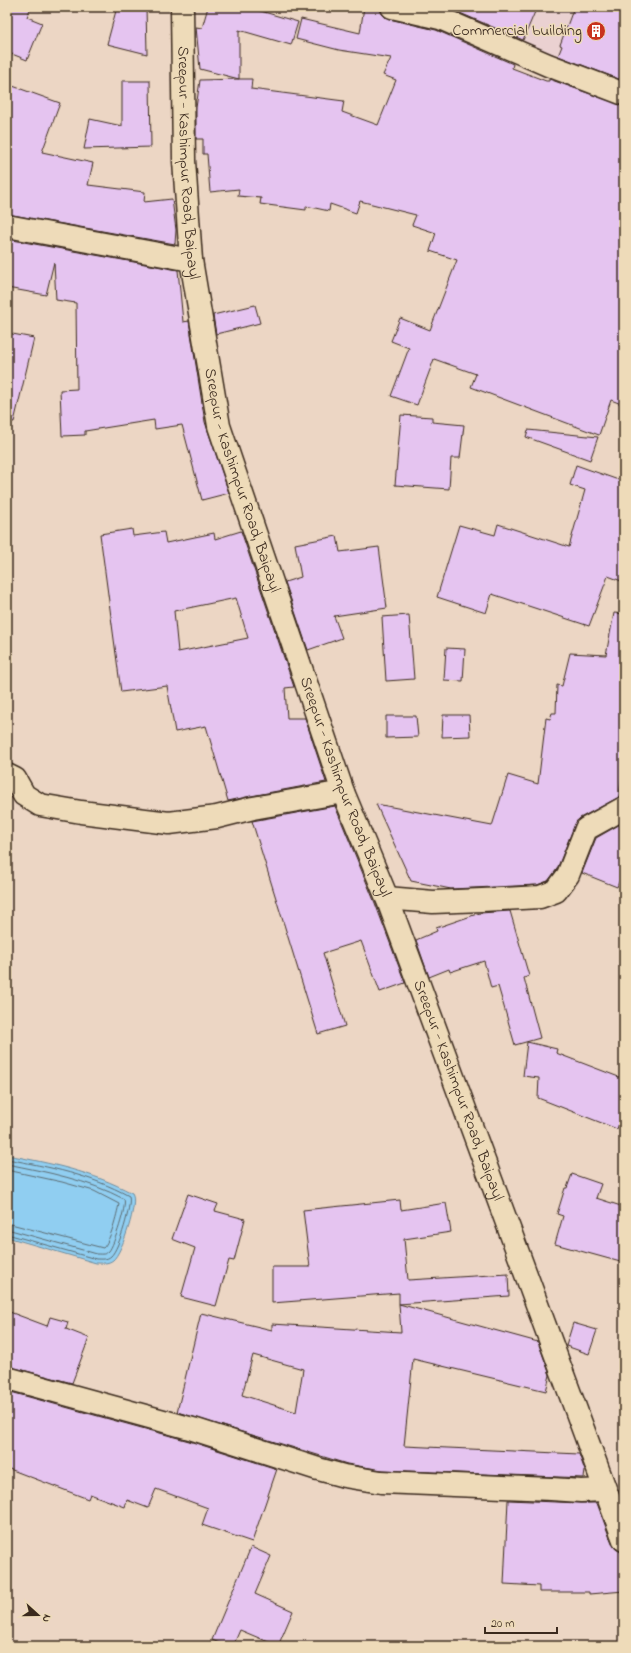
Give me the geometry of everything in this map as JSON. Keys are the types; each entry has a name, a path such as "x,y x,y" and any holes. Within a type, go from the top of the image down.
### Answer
{"street":[{"name":"Sreepur - Kashimpur Road, Baipayl","path":"182,7 184,161 191,260 219,426 343,792 387,898 604,1490 624,1540"},
{"path":"392,7 440,18 548,65 624,94"},
{"path":"7,226 191,260"},
{"path":"7,775 15,779 24,794 40,805 81,812 169,823 217,817 253,808 343,792"},
{"path":"387,898 434,902 540,897 556,891 568,875 586,829 624,808"},
{"path":"7,1378 193,1429 318,1469 358,1479 381,1482 551,1488 581,1491 604,1490"}],"shaded area":[{"path":"410,7 624,7 624,92"}],"water":[{"path":"7,1155 71,1169 102,1179 132,1193 134,1198 133,1206 125,1238 121,1248 113,1260 107,1263 96,1263 7,1237"}],"building":[{"path":"7,7 31,7 27,17 42,23 27,60 12,54 8,64 7,64"},
{"path":"117,7 146,7 147,54 107,44"},
{"path":"208,7 247,7 298,22 291,45 239,30 239,79 200,69 196,27 202,28"},
{"path":"364,7 380,7 383,16 389,19 436,30 513,64 512,68 546,81 549,81 549,79 624,106 624,405 611,400 599,435 471,387 476,374 434,359 417,405 391,396 409,348 391,341 400,318 430,330 457,260 430,251 436,233 412,225 416,215 360,201 356,213 330,204 329,211 306,206 306,210 260,204 261,198 238,196 239,189 210,192 207,154 203,154 203,139 196,139 196,108 200,80 252,79 251,89 344,101 342,112 378,125 396,80 383,75 391,58 339,50 296,39 301,19 360,33"},
{"name":"Commercial building","path":"446,7 537,7 523,40"},
{"name":"Commercial building","path":"574,7 624,7 624,81 558,56 562,46 560,45"},
{"path":"122,81 150,81 151,147 84,149 90,119 122,126"},
{"path":"7,84 60,103 42,152 93,163 88,185 145,192 144,202 172,199 176,230 175,244 7,214"},
{"path":"7,239 178,270 183,322 189,321 205,422 229,493 202,500 182,425 155,429 154,420 85,431 85,435 62,436 60,390 77,389 76,303 56,300 54,262 46,295 7,288"},
{"path":"255,305 260,323 216,334 213,315"},
{"path":"7,333 34,338 14,422 7,421"},
{"path":"401,415 432,417 432,422 464,425 460,458 451,458 449,489 395,485"},
{"path":"528,430 598,437 590,460 526,437"},
{"path":"576,465 624,482 624,582 608,576 589,626 492,594 486,613 437,597 459,525 495,535 498,524 569,547 585,490 570,485"},
{"path":"132,529 133,536 164,532 166,543 214,533 215,539 241,531 294,687 285,688 287,718 305,718 326,782 228,801 206,726 175,732 167,686 121,692 100,534","holes":["236,598 248,638 178,652 174,611"]},
{"path":"337,536 340,552 379,547 387,608 334,616 342,638 308,650 285,582 301,577 295,544"},
{"path":"614,613 624,614 624,760 619,797 580,818 575,824 557,869 548,881 537,885 451,889 411,881 376,804 492,826 508,775 538,784 546,718 550,719 552,713 556,713 557,685 562,686 570,653 606,655"},
{"path":"409,615 414,679 386,681 382,617"},
{"path":"446,648 465,649 463,681 444,680"},
{"path":"443,715 469,715 470,736 442,737"},
{"path":"386,716 416,716 418,737 386,738"},
{"path":"335,806 375,903 405,983 380,992 361,941 323,953 345,1026 318,1034 252,821"},
{"path":"624,822 624,869 617,887 582,873 596,838"},
{"path":"510,911 529,976 524,978 540,1038 515,1045 498,986 491,988 484,961 450,972 449,969 429,977 416,940 437,931 436,928 480,913"},
{"path":"527,1042 557,1049 556,1053 624,1079 624,1109 617,1129 538,1098 539,1078 523,1076"},
{"path":"572,1174 601,1184 596,1198 624,1207 624,1263 555,1244 563,1216 557,1214 565,1188 567,1188"},
{"path":"188,1194 218,1204 215,1211 245,1219 234,1261 229,1260 216,1306 181,1297 195,1248 172,1239"},
{"path":"400,1200 401,1210 446,1203 451,1232 404,1239 408,1280 508,1274 509,1296 399,1304 399,1293 272,1303 272,1267 310,1267 303,1210"},
{"path":"399,1304 538,1342 550,1375 546,1391 413,1359 404,1446 579,1454 585,1471 584,1478 382,1470 347,1464 177,1412 201,1313 272,1330 272,1324 401,1332","holes":["253,1355 303,1369 296,1412 242,1395"]},
{"path":"7,1311 47,1326 50,1317 68,1322 66,1329 89,1338 72,1383 7,1366"},
{"path":"573,1323 597,1330 589,1354 566,1346"},
{"path":"7,1391 189,1441 277,1469 252,1542 202,1525 208,1508 156,1489 148,1508 127,1500 125,1507 90,1494 88,1499 7,1468"},
{"path":"508,1500 597,1503 612,1544 621,1552 624,1559 624,1591 589,1594 589,1592 539,1592 539,1586 504,1584"},
{"path":"251,1547 271,1556 255,1594 293,1611 278,1646 240,1630 233,1646 227,1646 212,1640"}],"place":[{"name":"Commercial building","path":"596,31"}]}
